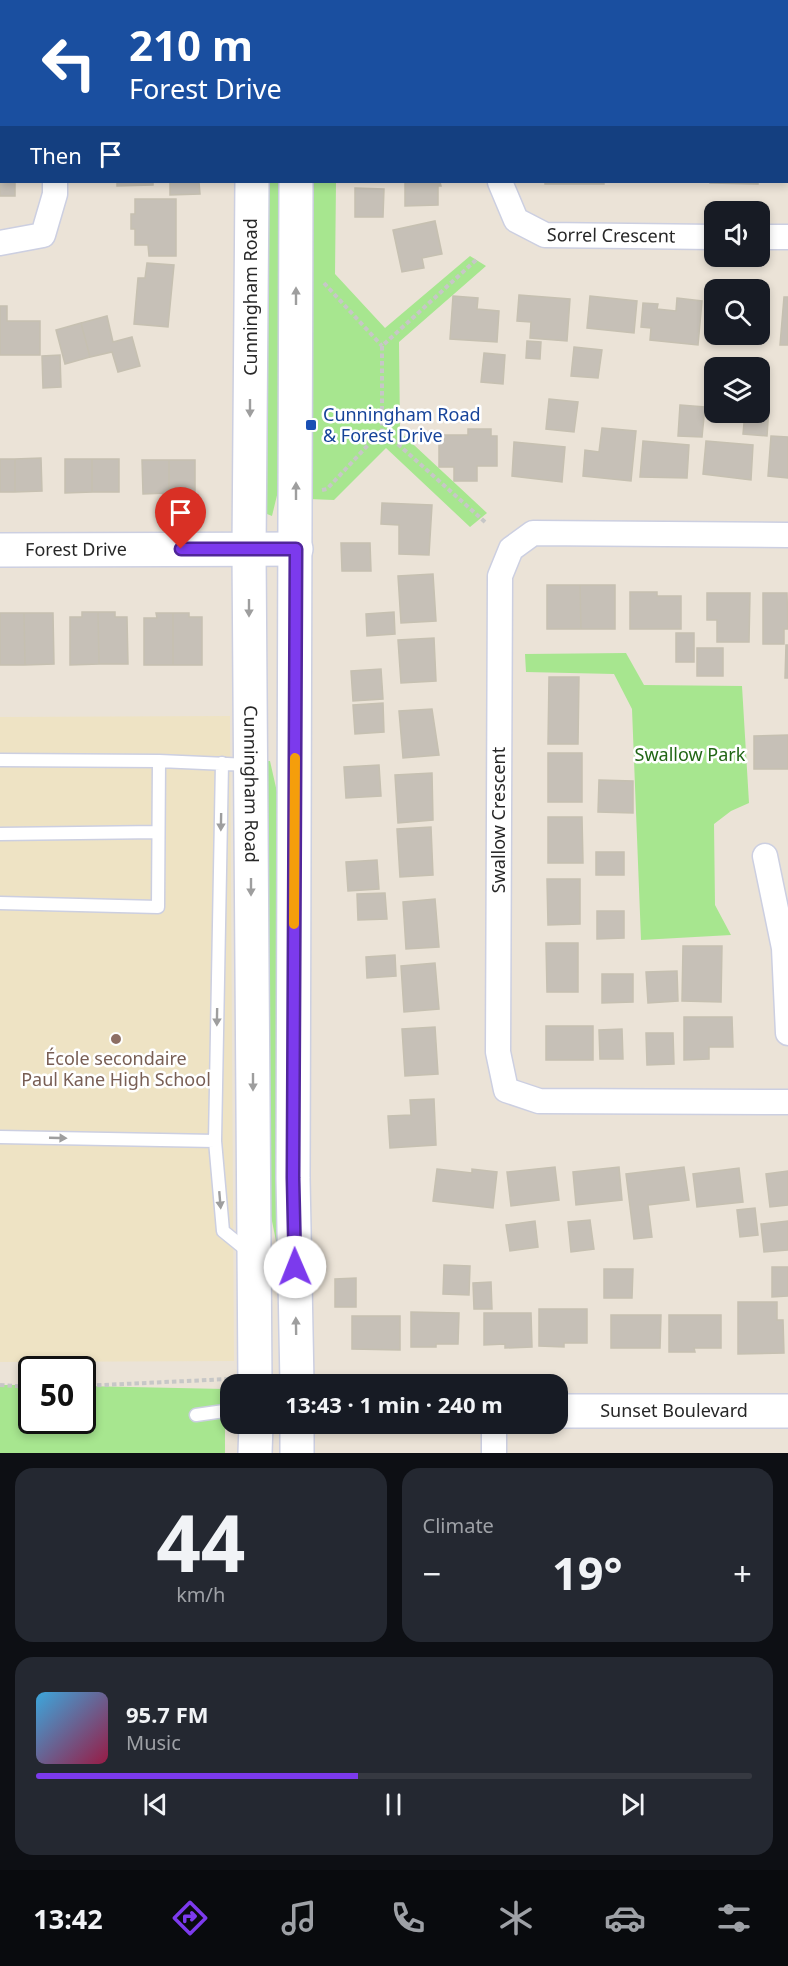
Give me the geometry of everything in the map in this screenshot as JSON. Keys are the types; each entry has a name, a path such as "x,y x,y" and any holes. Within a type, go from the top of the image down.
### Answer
{"main road":[{"name":"Cunningham Road","path":"245,1374 254,1256 236,764 249,550 252,183"},
{"path":"296,183 293,1178 297,1374"},
{"name":"Forest Drive","path":"0,550 296,549"},
{"name":"Sunset Boulevard","path":"568,1411 788,1411"},
{"path":"255,1453 256,1434"},
{"path":"297,1434 297,1453"}],"street":[{"path":"0,243 43,235 55,194 55,183"},
{"name":"Sorrel Crescent","path":"500,183 516,220 545,235 704,237"},
{"path":"770,237 788,237"},
{"name":"Swallow Crescent","path":"788,535 533,533 511,549 500,576 498,1040 498,1052 506,1090 539,1101 788,1102"},
{"path":"765,856 784,948 788,1033"},
{"path":"494,1434 494,1453"}],"lane":[{"path":"0,760 236,764 215,1142 223,1231 254,1256"},
{"path":"0,903 158,907 159,761"},
{"path":"0,834 158,832"},
{"path":"0,1137 215,1142"},
{"path":"196,1415 220,1412"}],"path":[{"path":"382,346 476,260"},
{"path":"321,490 327,489 382,430 382,346 322,282"},
{"path":"382,430 484,522"},
{"path":"96,1386 220,1383"},
{"path":"0,1385 18,1386"}],"shaded area":[{"name":"École secondaire Paul Kane High School","path":"230,716 234,1361 96,1362 96,1356 18,1356 18,1362 0,1362 0,717"}],"green space":[{"path":"268,183 285,183 284,439 279,487 272,516 267,514"},
{"path":"311,183 336,183 335,274 385,328 470,256 486,266 399,342 400,432 487,513 470,527 386,448 334,500 309,499"},
{"name":"Swallow Park","path":"626,653 644,685 742,686 749,803 731,811 714,824 715,905 731,935 641,940 632,709 614,674 526,672 525,654"},
{"path":"266,761 270,761 279,801 281,1247 277,1246 268,1201"},
{"path":"0,1385 18,1385 18,1434 96,1434 96,1386 220,1389 220,1434 225,1434 225,1453 0,1453"}],"building":[{"path":"0,183 15,183 15,196 0,196"},
{"path":"117,183 153,183 153,185 117,186"},
{"path":"170,183 199,183 200,194 170,195"},
{"path":"405,183 440,183 441,186 438,186 438,205 405,206"},
{"path":"545,183 604,183 604,184"},
{"path":"710,183 758,183 758,184"},
{"path":"355,188 384,189 383,217 355,217"},
{"path":"135,199 176,199 176,256 149,256 148,245 135,245 135,229 131,229 131,214 135,214"},
{"path":"435,221 442,254 422,258 424,268 402,272 393,230"},
{"path":"147,263 174,265 168,327 134,324 138,278 145,278"},
{"path":"519,295 570,299 567,341 530,338 531,322 517,321"},
{"path":"453,296 478,298 477,309 499,311 497,342 450,339"},
{"path":"590,296 637,301 634,333 587,328"},
{"path":"784,297 788,297 788,345 780,345"},
{"path":"677,298 702,301 698,345 650,340 651,328 641,327 643,303 658,304 657,309 676,311"},
{"path":"0,306 7,306 7,321 40,321 40,355 0,355"},
{"path":"107,316 113,342 132,337 140,366 118,372 112,352 90,357 81,323"},
{"path":"81,323 90,357 65,364 56,330"},
{"path":"527,341 541,342 540,359 526,358"},
{"path":"574,347 602,350 598,378 571,376"},
{"path":"484,353 505,355 503,384 481,382"},
{"path":"60,355 61,387 43,388 42,356"},
{"path":"549,399 578,402 574,432 546,429"},
{"path":"680,405 704,407 702,437 678,436"},
{"path":"744,423 768,423 767,436 743,434"},
{"path":"602,428 636,431 631,481 583,476 585,450 599,452"},
{"path":"468,429 491,429 491,436 497,436 497,466 477,466 477,481 454,481 454,467 439,467 439,435 468,435"},
{"path":"771,436 788,437 788,478 768,476"},
{"path":"643,441 689,445 687,478 640,477"},
{"path":"706,441 753,445 751,480 703,474"},
{"path":"514,442 565,447 562,482 512,476"},
{"path":"41,458 42,491 15,492 15,459"},
{"path":"0,459 15,459 15,492 0,492"},
{"path":"65,459 92,459 92,492 65,493"},
{"path":"92,459 119,459 119,492 92,492"},
{"path":"142,460 169,460 169,493 143,494"},
{"path":"169,460 195,460 195,493 169,493"},
{"path":"382,503 432,505 429,555 399,554 399,525 381,524"},
{"path":"341,543 370,543 371,571 342,571"},
{"path":"433,574 436,621 401,623 398,576"},
{"path":"547,585 580,585 581,629 547,629"},
{"path":"580,585 615,585 615,629 581,629"},
{"path":"630,592 657,592 657,596 681,596 681,629 630,629"},
{"path":"707,593 750,593 749,642 717,642 717,620 707,620"},
{"path":"763,593 787,593 788,629 784,629 784,644 763,644"},
{"path":"82,612 98,612 99,664 70,665 70,617 82,617"},
{"path":"98,612 115,612 115,617 127,617 128,664 99,664"},
{"path":"394,612 395,634 367,636 366,614"},
{"path":"0,613 24,613 25,665 0,665"},
{"path":"24,613 53,613 54,664 25,665"},
{"path":"156,613 173,613 173,665 144,665 144,618 157,618"},
{"path":"173,613 189,613 189,617 202,617 202,665 173,665"},
{"path":"676,633 694,633 694,662 676,662"},
{"path":"434,638 436,681 401,683 398,640"},
{"path":"786,645 788,645 788,678 785,678"},
{"path":"697,648 723,648 723,676 697,676"},
{"path":"381,669 383,699 353,701 351,671"},
{"path":"549,677 579,677 578,744 548,744"},
{"path":"383,703 384,732 355,734 353,705"},
{"path":"432,709 439,755 403,758 399,711"},
{"path":"788,735 788,769 754,769 754,736"},
{"path":"548,753 582,753 582,802 548,802"},
{"path":"379,765 381,796 346,798 344,767"},
{"path":"432,773 433,820 398,823 395,775"},
{"path":"599,780 633,781 633,813 598,812"},
{"path":"548,817 582,817 583,863 548,863"},
{"path":"431,827 433,875 400,877 397,829"},
{"path":"596,852 624,852 624,875 596,875"},
{"path":"377,860 379,889 348,891 346,862"},
{"path":"547,879 580,879 580,924 548,925"},
{"path":"385,893 387,919 358,920 357,894"},
{"path":"435,899 439,947 406,949 403,902"},
{"path":"597,911 624,911 624,938 597,939"},
{"path":"546,943 578,943 578,992 547,992"},
{"path":"683,946 722,946 721,1002 682,1001"},
{"path":"395,955 396,976 367,978 366,957"},
{"path":"435,963 439,1009 404,1012 401,966"},
{"path":"677,971 678,1001 648,1003 646,972"},
{"path":"602,974 633,974 633,1002 602,1003"},
{"path":"684,1017 732,1017 733,1047 709,1047 709,1059 684,1060"},
{"path":"546,1026 593,1026 593,1060 546,1060"},
{"path":"435,1027 438,1074 405,1076 402,1029"},
{"path":"622,1029 623,1059 600,1059 599,1030"},
{"path":"646,1033 673,1033 674,1064 647,1065"},
{"path":"434,1099 436,1145 390,1148 388,1116 411,1115 410,1100"},
{"path":"555,1167 559,1200 511,1206 507,1172"},
{"path":"619,1167 622,1200 576,1205 573,1172"},
{"path":"684,1167 689,1200 648,1205 652,1237 634,1239 626,1174"},
{"path":"739,1168 743,1202 697,1207 693,1174"},
{"path":"437,1169 472,1173 472,1169 497,1172 493,1208 433,1201"},
{"path":"788,1171 788,1205 770,1207 766,1174"},
{"path":"755,1208 758,1235 740,1237 737,1210"},
{"path":"590,1220 594,1249 571,1252 568,1222"},
{"path":"535,1221 538,1247 510,1251 506,1225"},
{"path":"788,1221 788,1250 764,1252 761,1224"},
{"path":"444,1265 470,1266 469,1295 443,1294"},
{"path":"772,1267 788,1267 788,1296 772,1297"},
{"path":"604,1269 633,1269 632,1298 604,1298"},
{"path":"356,1278 356,1307 335,1307 335,1279"},
{"path":"491,1282 492,1309 474,1309 473,1283"},
{"path":"738,1302 777,1302 777,1320 783,1320 784,1353 738,1354"},
{"path":"539,1309 587,1309 587,1343 564,1343 564,1347 539,1346"},
{"path":"411,1312 459,1313 458,1344 411,1347"},
{"path":"484,1313 531,1313 532,1347 505,1348 505,1344 484,1345"},
{"path":"611,1315 661,1315 660,1348 611,1348"},
{"path":"669,1315 721,1315 721,1348 694,1348 695,1352 669,1352"},
{"path":"352,1316 400,1316 400,1350 352,1349"}],"slow traffic":[{"path":"294,924 295,758"}],"place":[{"name":"Cunningham Road & Forest Drive","path":"311,425"},
{"name":"École secondaire Paul Kane High School","path":"116,1039"}],"route":[{"path":"181,549 296,549 293,1178 295,1267"}]}
